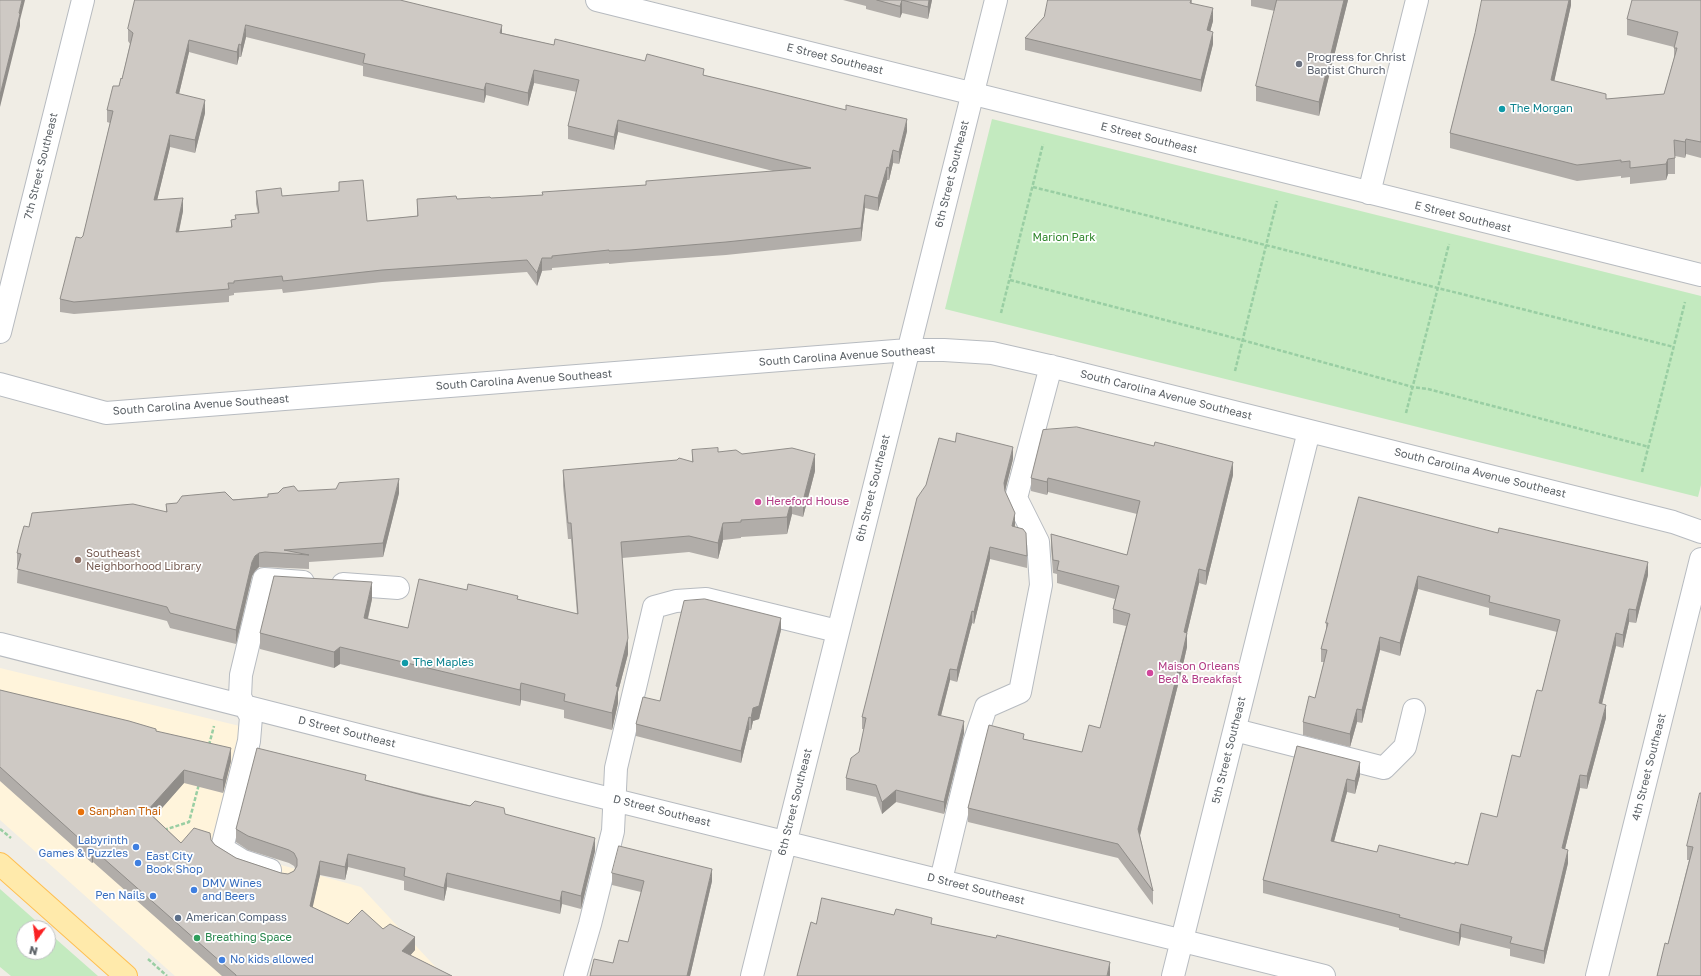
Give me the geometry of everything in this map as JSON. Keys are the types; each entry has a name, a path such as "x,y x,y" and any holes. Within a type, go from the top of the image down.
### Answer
{"main road":[{"path":"0,864 126,976"}],"street":[{"name":"7th Street Southeast","path":"0,332 83,0"},
{"name":"E Street Southeast","path":"597,0 1701,275"},
{"name":"6th Street Southeast","path":"752,976 996,0"},
{"path":"1369,193 1417,0"},
{"name":"South Carolina Avenue Southeast","path":"0,384 106,413 908,350 962,350 992,353 1051,366 1673,522 1701,532"},
{"path":"940,880 974,743 986,708 1020,692 1041,586 1038,542 1016,498 1051,366"},
{"name":"5th Street Southeast","path":"1173,976 1309,431"},
{"name":"4th Street Southeast","path":"1597,976 1701,559"},
{"path":"285,875 243,861 222,848 249,741 250,717 240,697 241,675 264,579 398,588"},
{"path":"575,976 590,924 613,831 616,768 654,607 676,601 706,599 837,632"},
{"name":"D Street Southeast","path":"0,644 614,800 1324,976"},
{"path":"1235,730 1384,768 1405,747 1414,710"}],"path":[{"path":"1002,314 1043,144"},
{"path":"1033,187 1674,347"},
{"path":"1235,371 1277,202"},
{"path":"1406,413 1449,244"},
{"path":"1010,280 1242,340 1413,387 1428,389 1649,447"},
{"path":"1642,472 1685,302"},
{"path":"162,830 189,822 200,781"}],"shaded area":[{"path":"0,668 248,728 219,841 263,860 361,887 444,976 175,976 0,820"}],"green space":[{"name":"Marion Park","path":"992,119 1701,296 1701,485 1698,497 945,309"},
{"path":"0,889 35,920 16,920 16,960 56,960 56,939 98,976 11,976 0,967"}],"building":[{"path":"0,0 22,0 20,14 0,95"},
{"path":"135,0 400,0 502,25 500,33 554,45 555,39 645,61 647,54 704,69 703,75 846,110 846,105 907,119 899,152 893,150 889,168 887,167 878,198 865,195 861,228 726,242 630,250 609,250 552,256 552,258 542,258 537,273 527,260 382,270 283,281 282,276 234,281 234,283 228,283 229,289 74,302 60,299 76,237 81,238 83,236 113,111 107,110 113,86 119,86 121,78 122,79 133,33 128,29","holes":["246,25 365,54 363,63 484,90 486,83 528,93 534,70 579,80 568,126 614,137 618,120 811,168 646,181 646,185 542,192 543,195 457,199 456,196 417,199 418,216 367,221 363,180 339,182 339,191 282,196 281,188 256,191 259,213 235,215 236,219 231,220 232,227 176,232 183,198 154,200 170,135 195,140 205,100 176,93 189,40 237,52 239,44 241,45"]},
{"path":"877,0 902,0 900,6"},
{"path":"902,0 929,0 928,7"},
{"path":"1048,0 1191,0 1190,3 1213,8 1207,30 1213,32 1201,80 1025,38 1044,17"},
{"name":"Progress for Christ Baptist Church","path":"1277,0 1344,0 1319,102 1256,86"},
{"path":"1482,0 1569,0 1551,80 1606,94 1606,99 1664,94 1677,48 1674,48 1678,32 1627,19 1632,0 1701,0 1701,142 1686,139 1685,142 1674,140 1675,158 1668,159 1666,164 1630,168 1630,161 1621,162 1621,160 1577,165 1450,133"},
{"path":"1077,427 1154,446 1155,442 1233,462 1206,571 1199,569 1184,632 1187,633 1182,655 1138,829 1153,891 1118,844 968,808 989,725 1024,734 1023,739 1082,752 1089,725 1100,728 1130,614 1113,609 1119,586 1057,570 1059,561 1053,560 1051,534 1127,555 1140,501 1048,478 1047,482 1031,478 1043,430"},
{"path":"957,433 1013,447 1004,483 1005,491 1015,513 1012,526 1023,529 1026,533 1027,556 990,547 974,612 972,611 957,670 950,669 938,715 964,721 944,802 896,790 882,802 876,785 846,778 851,758 859,752 866,718 862,717 917,498 926,485 939,438 955,442"},
{"path":"718,448 718,452 736,450 742,454 792,448 815,454 803,501 792,498 787,517 741,520 741,522 723,523 718,543 689,536 621,542 628,638 616,686 618,687 612,713 564,701 565,694 521,683 520,690 340,647 334,652 260,633 274,576 372,582 364,618 408,628 419,579 467,590 468,584 518,596 517,599 578,614 571,523 568,523 563,470 677,460 679,458 693,462 692,450"},
{"path":"399,479 383,543 284,550 309,555 265,552 259,553 255,556 252,562 236,630 170,613 167,607 17,569 21,554 17,553 20,540 24,526 29,527 32,513 133,504 167,512 166,504 177,503 182,496 225,492 233,500 268,497 268,494 278,493 283,488 294,486 298,491 336,489 339,483"},
{"path":"1359,497 1498,533 1499,528 1648,562 1636,610 1629,609 1623,635 1616,633 1599,703 1606,705 1587,776 1580,775 1562,848 1568,850 1544,951 1510,943 1512,937 1461,924 1459,933 1399,917 1400,915 1263,880 1297,746 1360,762 1355,781 1347,779 1331,841 1377,852 1379,845 1455,864 1455,862 1468,865 1481,813 1497,817 1512,755 1520,757 1537,690 1542,691 1560,620 1489,602 1490,596 1418,576 1400,643 1380,637 1362,710 1357,709 1350,734 1303,722 1309,696 1315,698 1327,650 1321,649 1328,623 1326,623"},
{"path":"705,599 781,618 759,706 753,708 751,718 749,717 741,751 636,724 643,697 660,701 684,601"},
{"path":"0,690 129,721 156,729 156,731 231,748 223,780 184,770 147,811 181,843 194,828 210,833 211,840 215,845 236,858 281,873 288,874 294,871 297,866 297,859 294,853 248,836 236,829 257,748 366,775 365,780 422,795 470,806 475,801 504,808 505,814 595,838 581,896 562,891 560,901 447,873 444,888 404,876 405,868 348,854 345,867 320,861 310,906 348,924 362,910 383,929 390,924 415,937 402,951 452,976 236,976 0,767"},
{"path":"1700,793 1701,976 1657,976 1665,943 1668,944 1693,847 1687,846"},
{"path":"619,846 712,869 687,976 590,976 594,959 613,963 619,940 628,942 644,881 612,873"},
{"path":"822,898 894,915 896,909 932,918 931,924 996,938 997,935 1110,962 1107,976 797,976 811,922 816,924"}],"place":[{"name":"Progress for Christ Baptist Church","path":"1299,64"},
{"name":"The Morgan","path":"1502,109"},
{"name":"Hereford House","path":"758,502"},
{"name":"Southeast Neighborhood Library","path":"78,560"},
{"name":"The Maples","path":"405,663"},
{"name":"Maison Orleans Bed & Breakfast","path":"1150,673"},
{"name":"Sanphan Thai","path":"81,812"},
{"name":"Labyrinth Games & Puzzles","path":"136,847"},
{"name":"East City Book Shop","path":"138,863"},
{"name":"DMV Wines and Beers","path":"194,890"},
{"name":"Pen Nails","path":"153,896"},
{"name":"American Compass","path":"178,918"},
{"name":"Breathing Space","path":"197,938"},
{"name":"No kids allowed","path":"222,960"}]}
